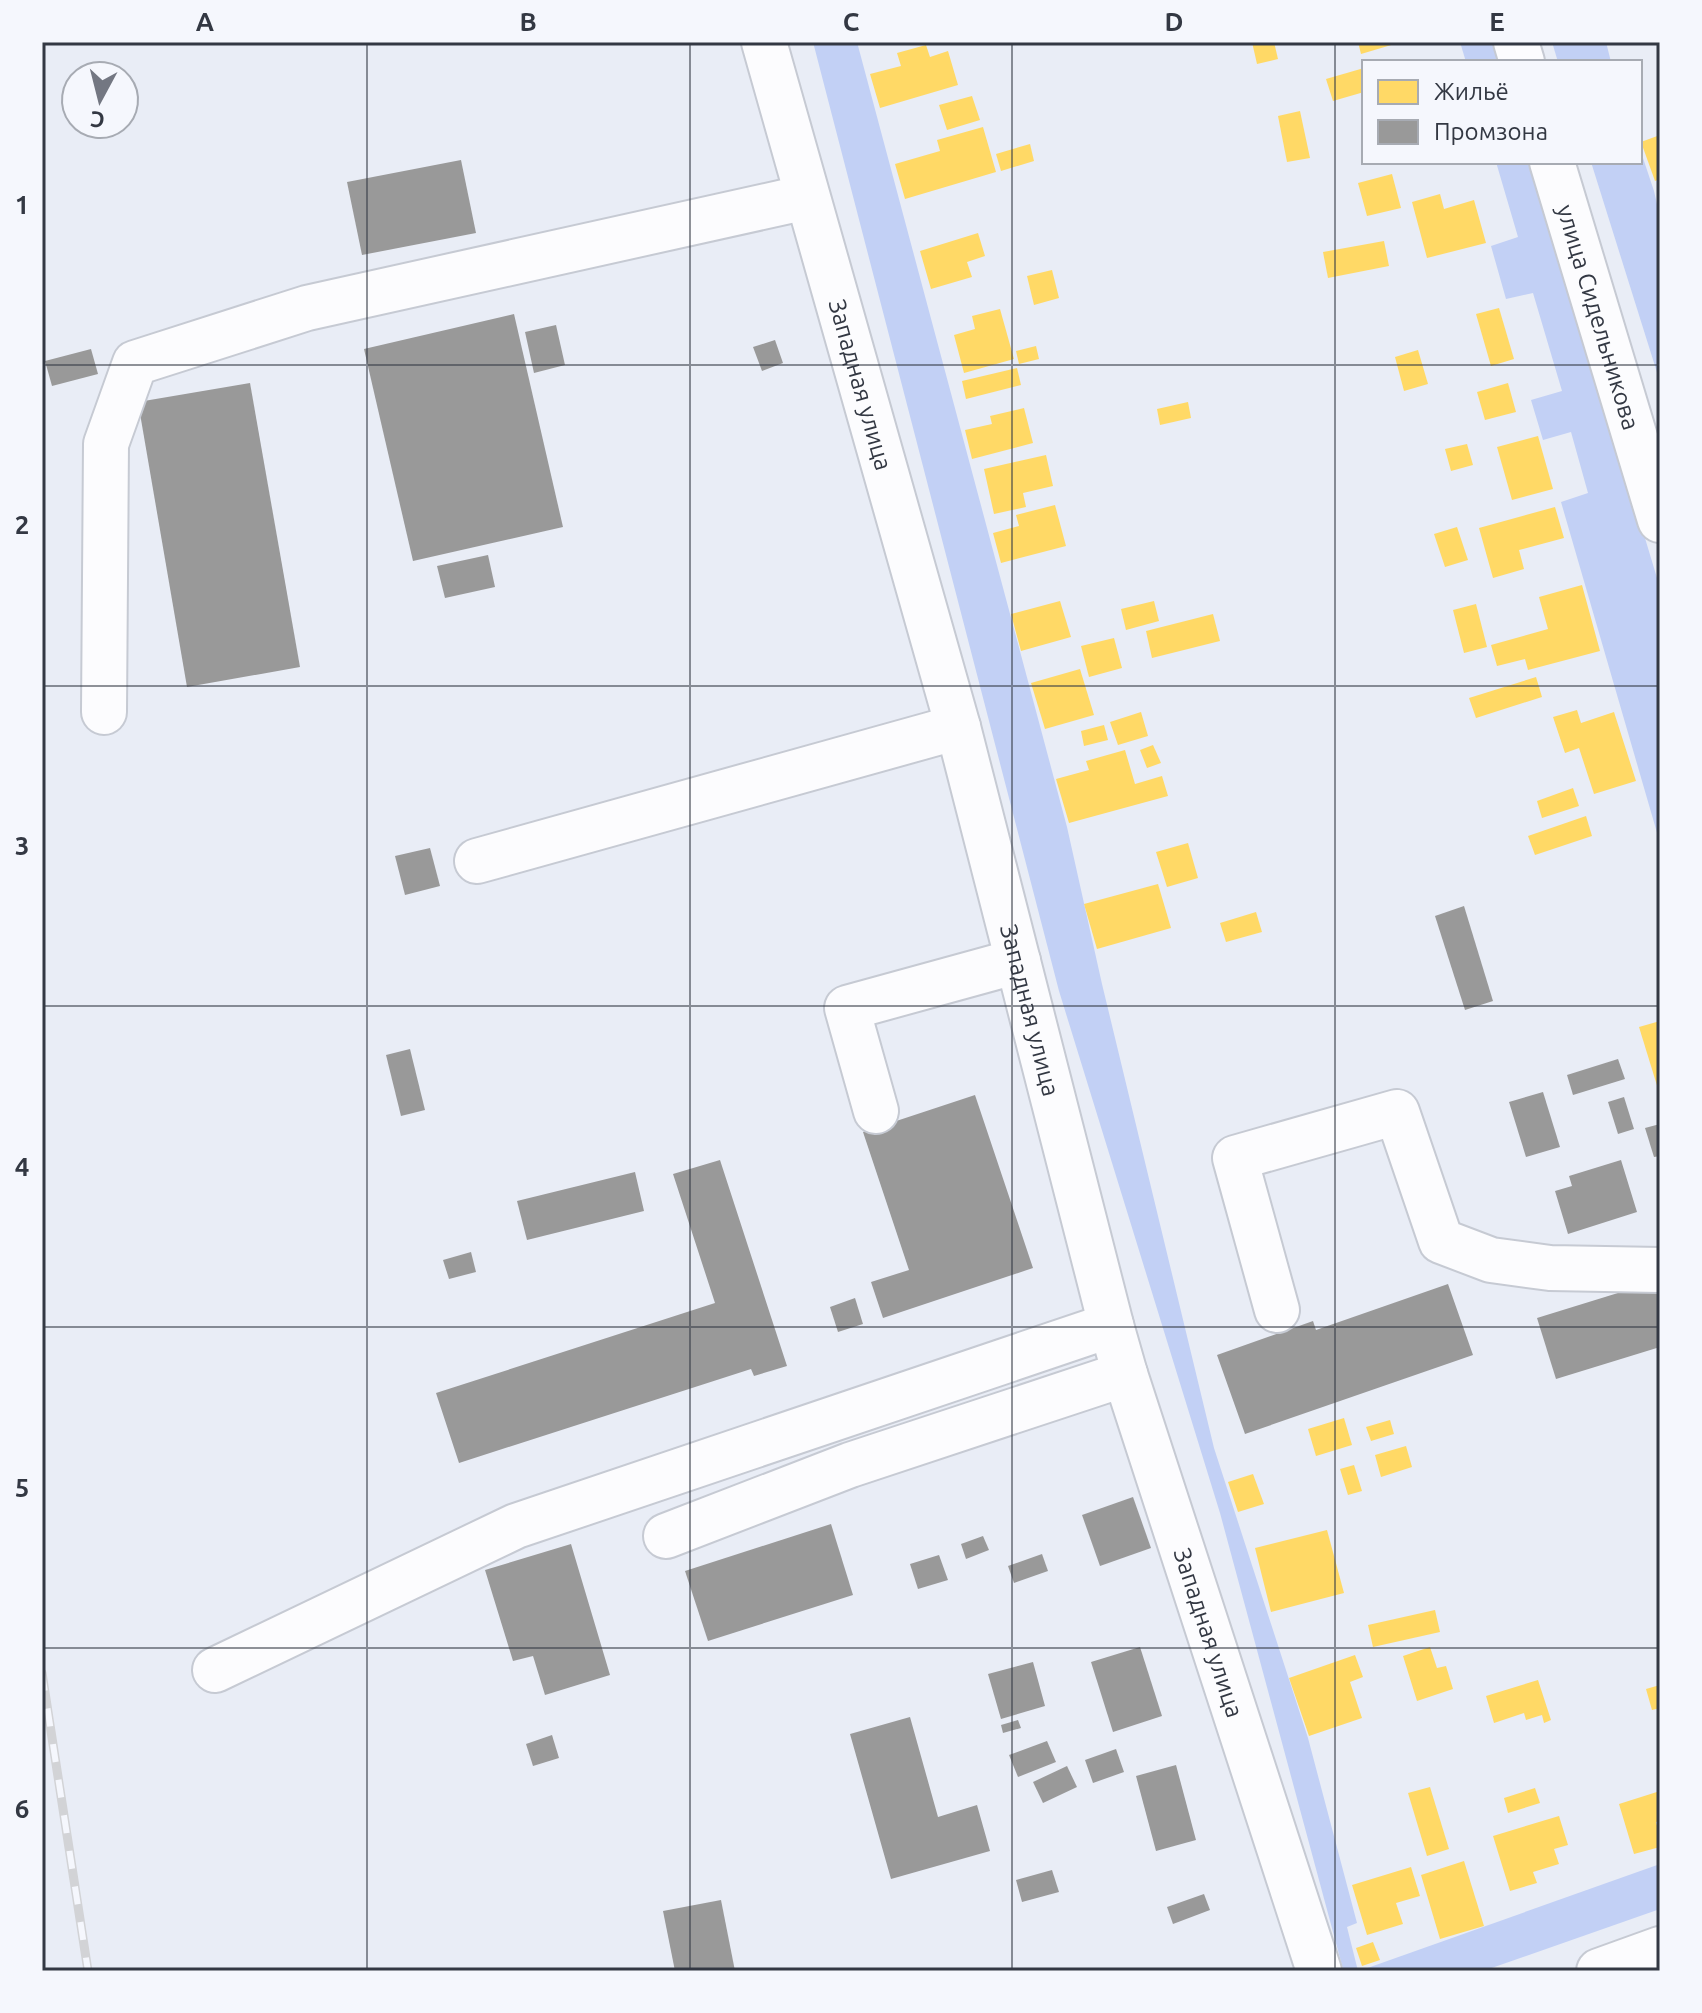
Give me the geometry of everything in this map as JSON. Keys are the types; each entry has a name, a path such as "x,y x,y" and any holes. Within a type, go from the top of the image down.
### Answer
{"street":[{"name":"Западная улица","path":"764,42 958,727 1125,1374 1319,1971"},
{"name":"улица Сидельникова","path":"1553,164 1660,520"},
{"path":"104,712 106,444 135,363 307,308 807,197"},
{"path":"477,861 958,727"},
{"path":"876,1111 847,1008 1018,961"},
{"path":"1277,1310 1235,1158 1397,1112 1441,1241 1491,1260 1550,1268 1660,1270"},
{"path":"215,1670 516,1526 1111,1325"},
{"path":"666,1536 850,1465 1125,1374"},
{"path":"1599,1971 1660,1949"}],"shaded area":[{"path":"813,42 857,42 1067,827 1214,1448 1308,1738 1357,1923 1347,1927 1358,1971 1343,1969 1220,1513 1059,991"},
{"path":"1460,42 1496,42 1501,60 1465,60"},
{"path":"1552,42 1606,42 1610,60 1557,60"},
{"path":"1642,155 1654,191 1660,217 1660,382 1592,164 1642,164"},
{"path":"1497,164 1533,164 1660,588 1660,843 1561,502 1588,493 1571,432 1543,440 1531,400 1562,391 1533,293 1506,299 1491,246 1518,237"},
{"path":"1660,1864 1660,1909 1483,1971 1359,1971"}],"building: Жильё":[{"path":"1252,42 1274,42 1278,59 1257,64"},
{"path":"1358,42 1398,42 1398,43 1361,54"},
{"path":"926,45 930,57 948,51 958,85 880,108 870,74 901,66 897,53"},
{"path":"1362,69 1362,93 1333,101 1326,79"},
{"path":"972,96 980,120 947,130 939,105"},
{"path":"1300,111 1310,158 1287,162 1278,116"},
{"path":"983,127 996,172 905,199 895,164 940,151 937,140"},
{"path":"1660,135 1660,179 1655,181 1642,142"},
{"path":"1030,144 1034,161 1001,171 996,154"},
{"path":"1392,174 1401,208 1367,216 1358,183"},
{"path":"1440,194 1444,209 1474,200 1486,243 1427,258 1412,202"},
{"path":"978,233 985,256 967,262 972,277 931,289 920,251"},
{"path":"1384,241 1389,266 1328,278 1323,252"},
{"path":"1052,270 1059,298 1034,305 1027,276"},
{"path":"1499,308 1514,359 1491,366 1476,314"},
{"path":"1000,309 1014,359 964,373 954,335 975,329 972,316"},
{"path":"1036,346 1039,359 1019,364 1016,351"},
{"path":"1418,350 1428,384 1404,391 1395,357"},
{"path":"1017,368 1021,385 966,399 962,381"},
{"path":"1508,383 1516,412 1485,420 1477,392"},
{"path":"1188,402 1191,418 1160,425 1157,409"},
{"path":"1024,408 1033,443 972,459 965,430 992,424 990,416"},
{"path":"1538,436 1553,489 1512,500 1497,447"},
{"path":"1467,444 1473,465 1451,471 1445,449"},
{"path":"1046,455 1053,486 1023,493 1026,507 994,514 984,469"},
{"path":"1055,505 1066,546 1001,563 993,533 1019,526 1016,515"},
{"path":"1555,507 1564,538 1519,550 1524,569 1493,578 1479,528"},
{"path":"1457,527 1468,560 1445,567 1434,534"},
{"path":"1582,585 1600,651 1528,670 1525,659 1497,666 1491,645 1548,629 1539,597"},
{"path":"1060,601 1071,637 1021,651 1011,614"},
{"path":"1154,601 1159,621 1126,630 1121,609"},
{"path":"1476,604 1487,647 1464,653 1453,610"},
{"path":"1213,614 1220,641 1152,658 1146,631"},
{"path":"1114,638 1122,668 1089,677 1081,646"},
{"path":"1080,669 1094,715 1045,729 1031,683"},
{"path":"1536,677 1542,697 1476,718 1469,698"},
{"path":"1577,710 1581,723 1614,712 1636,781 1594,794 1579,748 1565,753 1553,717"},
{"path":"1141,712 1148,736 1118,745 1110,722"},
{"path":"1104,725 1108,740 1084,746 1081,731"},
{"path":"1153,745 1161,763 1147,768 1140,750"},
{"path":"1125,750 1135,784 1162,776 1168,796 1069,823 1056,779 1089,770 1086,761"},
{"path":"1573,788 1579,806 1542,818 1537,801"},
{"path":"1586,816 1592,836 1535,855 1528,836"},
{"path":"1188,843 1198,878 1167,887 1156,852"},
{"path":"1158,884 1171,928 1097,949 1084,904"},
{"path":"1256,912 1262,932 1226,942 1220,923"},
{"path":"1660,1021 1660,1092 1659,1092 1639,1027"},
{"path":"1344,1418 1352,1445 1316,1456 1308,1429"},
{"path":"1390,1420 1394,1434 1371,1441 1366,1427"},
{"path":"1406,1446 1412,1467 1381,1477 1375,1455"},
{"path":"1354,1465 1362,1491 1348,1495 1340,1469"},
{"path":"1253,1474 1264,1504 1238,1512 1228,1482"},
{"path":"1327,1530 1344,1593 1271,1612 1255,1548"},
{"path":"1435,1610 1440,1632 1373,1647 1368,1625"},
{"path":"1430,1647 1437,1668 1446,1666 1453,1689 1417,1701 1403,1656"},
{"path":"1355,1655 1363,1677 1350,1682 1362,1718 1309,1736 1289,1678"},
{"path":"1538,1680 1551,1720 1544,1723 1542,1715 1526,1720 1524,1713 1494,1723 1486,1696"},
{"path":"1660,1685 1660,1708 1652,1710 1646,1689"},
{"path":"1430,1787 1449,1849 1427,1856 1408,1793"},
{"path":"1535,1788 1540,1803 1508,1813 1504,1798"},
{"path":"1660,1791 1660,1821 1656,1822 1660,1847 1634,1854 1619,1804"},
{"path":"1559,1816 1568,1845 1554,1849 1559,1864 1533,1872 1537,1883 1510,1891 1493,1836"},
{"path":"1464,1861 1484,1926 1440,1939 1421,1875"},
{"path":"1411,1867 1420,1896 1396,1903 1403,1924 1367,1935 1352,1885"},
{"path":"1373,1942 1380,1960 1362,1966 1356,1948"}],"building: Промзона":[{"path":"461,160 476,233 362,255 347,182"},
{"path":"514,314 563,527 413,561 364,349"},
{"path":"556,325 565,365 534,373 525,332"},
{"path":"775,340 783,363 762,371 753,347"},
{"path":"91,349 98,374 52,386 45,361"},
{"path":"250,383 300,667 187,687 138,402"},
{"path":"488,555 495,587 445,598 437,566"},
{"path":"430,848 440,886 405,895 395,856"},
{"path":"1464,906 1493,1001 1465,1010 1435,916"},
{"path":"410,1049 425,1110 401,1116 386,1055"},
{"path":"1618,1059 1625,1079 1573,1095 1567,1075"},
{"path":"1543,1092 1560,1147 1526,1157 1509,1102"},
{"path":"975,1095 1033,1268 883,1318 871,1282 909,1270 863,1132"},
{"path":"1624,1097 1634,1129 1618,1134 1608,1102"},
{"path":"1660,1124 1660,1156 1654,1157 1645,1128"},
{"path":"720,1160 787,1366 754,1376 751,1369 459,1463 436,1393 715,1303 673,1174"},
{"path":"1621,1160 1637,1212 1568,1234 1555,1191 1572,1186 1569,1176"},
{"path":"635,1172 644,1211 527,1240 517,1201"},
{"path":"471,1252 476,1272 449,1279 443,1260"},
{"path":"1660,1280 1660,1347 1556,1379 1537,1318"},
{"path":"1448,1284 1473,1355 1245,1434 1217,1355 1313,1321 1316,1330"},
{"path":"855,1298 863,1324 838,1332 830,1307"},
{"path":"1133,1497 1151,1548 1100,1566 1082,1515"},
{"path":"831,1524 853,1595 708,1641 685,1571"},
{"path":"983,1536 989,1550 966,1559 961,1544"},
{"path":"571,1544 610,1675 545,1695 533,1656 513,1661 485,1570"},
{"path":"1042,1554 1048,1571 1014,1583 1008,1566"},
{"path":"939,1555 948,1580 918,1589 910,1564"},
{"path":"1140,1647 1162,1716 1113,1732 1091,1662"},
{"path":"1033,1662 1045,1706 1001,1719 988,1674"},
{"path":"910,1717 938,1817 977,1805 990,1851 891,1879 850,1734"},
{"path":"1018,1720 1021,1728 1003,1733 1001,1725"},
{"path":"552,1735 559,1758 533,1766 526,1744"},
{"path":"1047,1741 1056,1762 1018,1777 1009,1755"},
{"path":"1116,1749 1124,1772 1093,1783 1085,1760"},
{"path":"1176,1765 1196,1840 1156,1851 1136,1776"},
{"path":"1067,1766 1077,1787 1043,1803 1033,1782"},
{"path":"1052,1870 1059,1892 1022,1902 1016,1880"},
{"path":"1204,1894 1210,1910 1173,1924 1167,1907"},
{"path":"721,1900 735,1971 675,1971 663,1911"}],"railway":[{"path":"42,1673 88,1971"}]}
